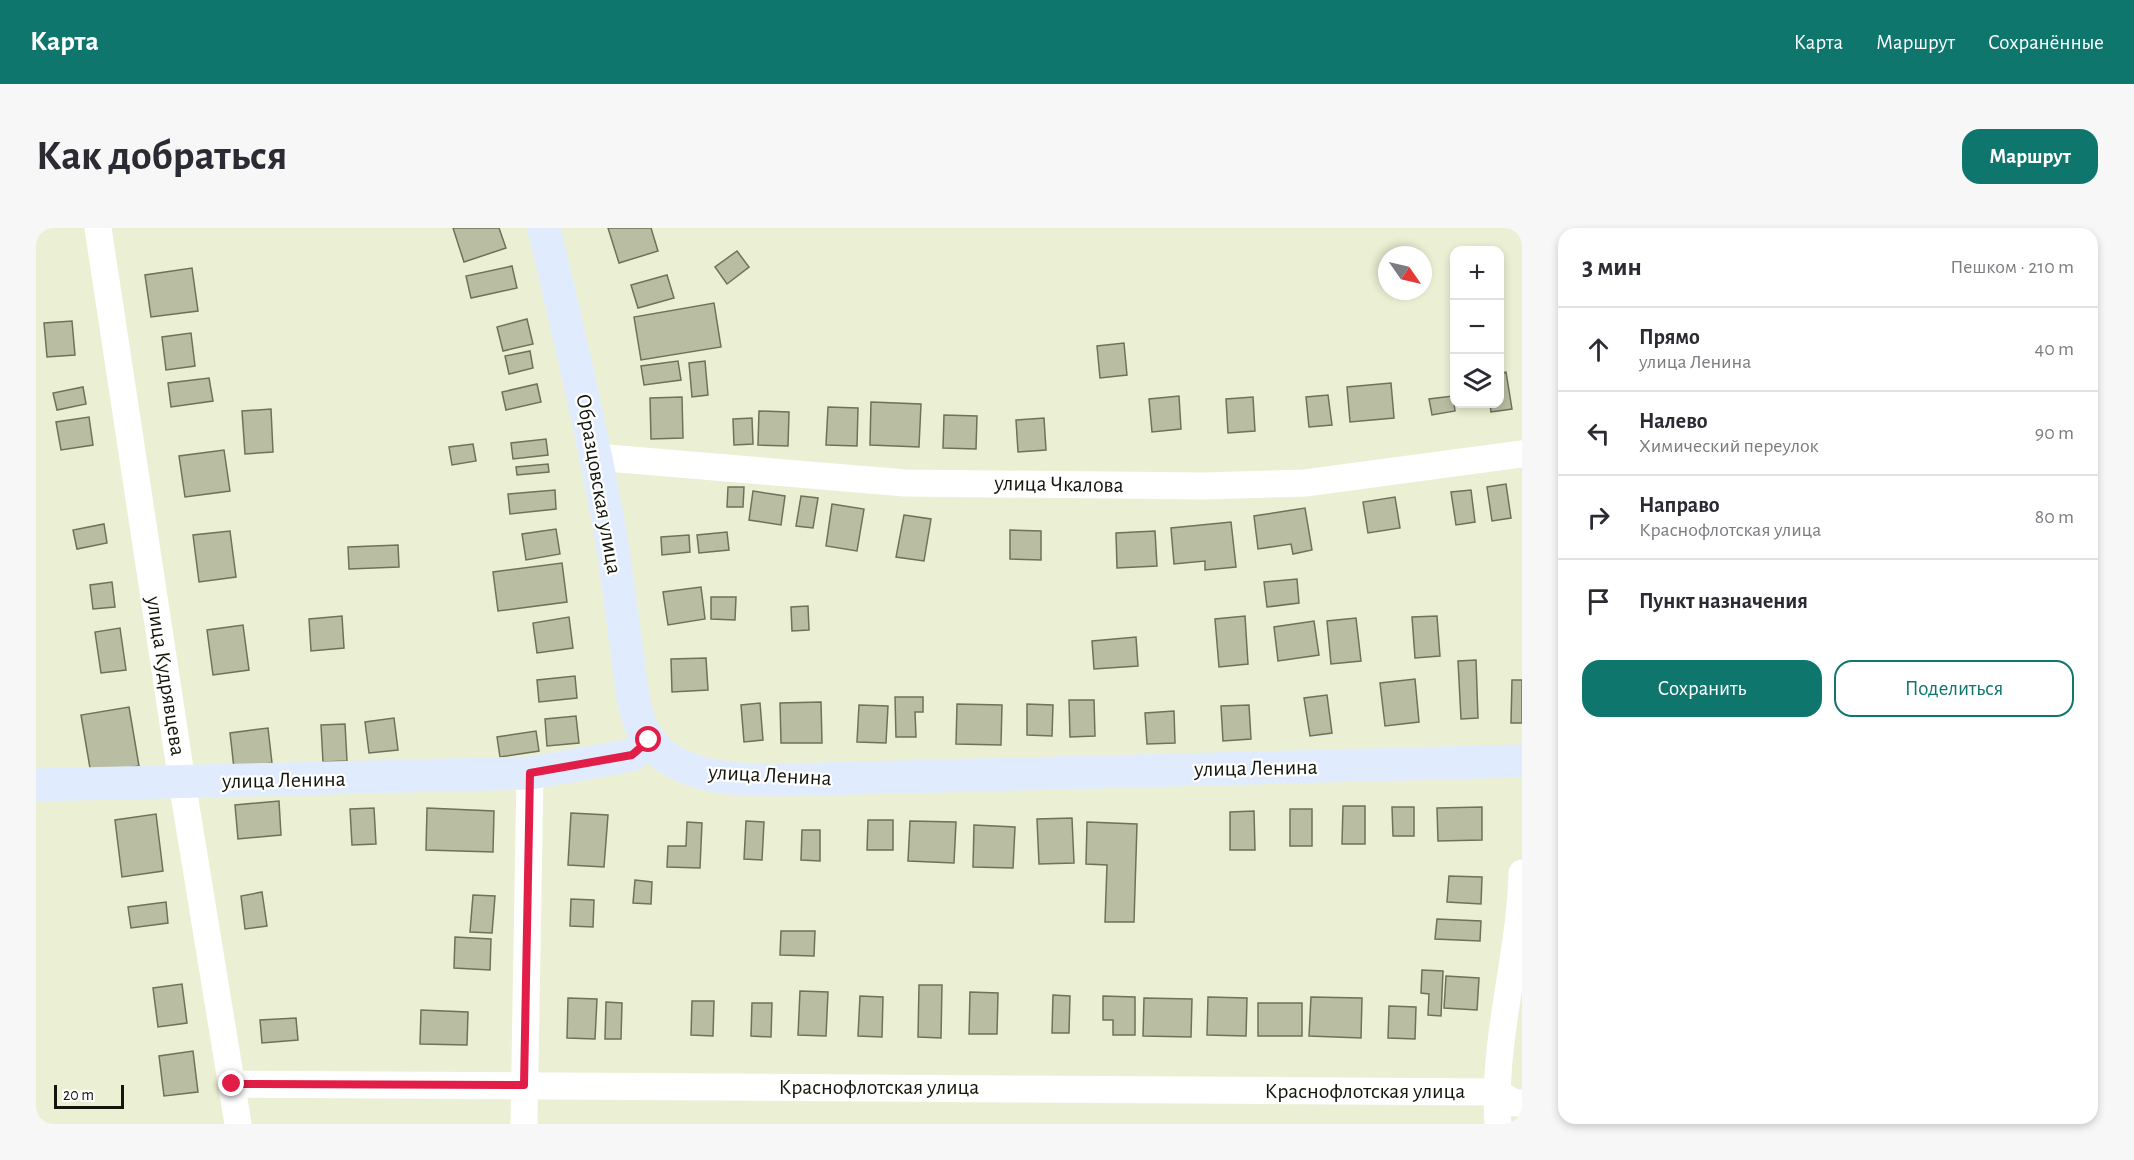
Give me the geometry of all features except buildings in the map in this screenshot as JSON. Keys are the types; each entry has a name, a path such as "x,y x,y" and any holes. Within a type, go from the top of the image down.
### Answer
{"main road":[{"name":"Образцовская улица","path":"543,228 596,457 609,529 632,689 637,710 649,740"},
{"name":"улица Ленина","path":"36,785 530,773 632,755 649,740 679,766 714,775 759,779 1522,761"}],"street":[{"name":"улица Кудрявцева","path":"98,228 182,782 238,1124"},
{"name":"улица Чкалова","path":"596,457 905,483 1204,486 1305,483 1522,454"},
{"path":"524,1124 530,773"},
{"path":"1498,1124 1495,1092 1521,912 1522,873"},
{"name":"Краснофлотская улица","path":"232,1084 1495,1092 1515,1103 1522,1103"}],"route":[{"path":"232,1084 524,1085 530,773 632,755 649,740"}]}
